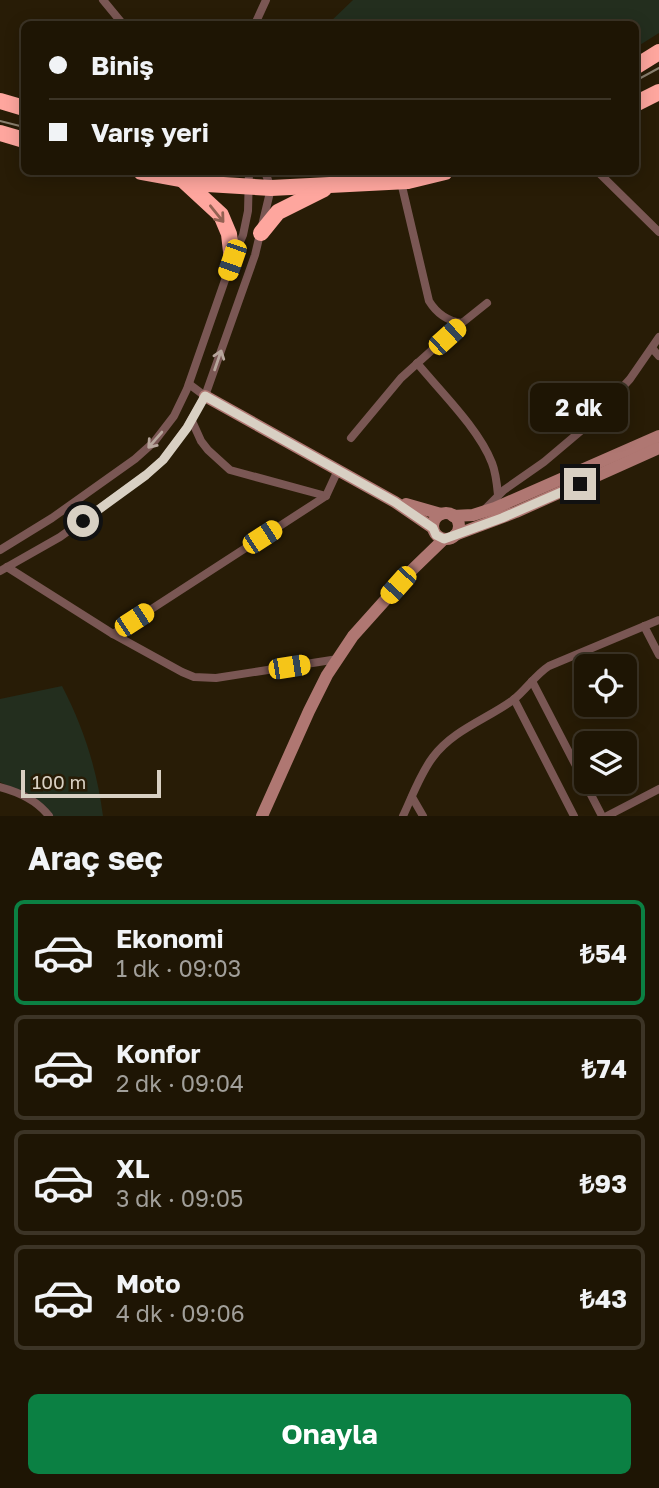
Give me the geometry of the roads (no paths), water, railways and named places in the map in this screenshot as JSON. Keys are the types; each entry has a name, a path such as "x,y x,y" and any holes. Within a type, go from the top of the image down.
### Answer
{"highway":[{"path":"639,64 659,52"},
{"path":"639,102 659,92"},
{"path":"0,102 21,107"},
{"path":"0,133 21,139"},
{"path":"159,175 206,184 249,179 271,188 401,181 430,175"},
{"path":"182,179 221,215 229,234 232,260"},
{"path":"261,233 278,212 332,185"}],"street":[{"path":"103,0 120,21"},
{"path":"256,21 267,0"},
{"path":"266,175 271,188 248,277 205,396 192,421 170,453 146,475 68,531 4,569 182,672 202,678 338,659"},
{"path":"601,175 659,232"},
{"path":"0,550 52,519 143,453 174,416 189,384 238,248 246,222 249,179"},
{"path":"401,181 429,301 443,317 462,323"},
{"path":"351,438 401,378 486,303"},
{"path":"483,512 498,495 589,424 624,387 659,337"},
{"path":"652,348 659,356"},
{"path":"417,363 483,445 494,469 498,495"},
{"path":"189,384 205,396 395,502 433,528 436,535 450,537 516,512 659,448"},
{"path":"192,421 201,441 230,470 326,496"},
{"path":"395,502 447,515 473,515 659,436"},
{"path":"113,634 326,496 338,470"},
{"path":"262,816 327,675 353,636 383,601 459,527 458,523 447,515"},
{"path":"433,528 435,519 447,515"},
{"path":"403,816 426,767 440,748 454,736 514,699 542,671 557,662 659,620"},
{"path":"644,626 659,655"},
{"path":"532,681 602,816"},
{"path":"514,699 574,816"},
{"path":"0,787 31,799 49,816"},
{"path":"607,816 659,789"},
{"path":"412,797 423,816"}],"tram line":[{"path":"639,79 659,68"},
{"path":"0,121 21,126"}]}
